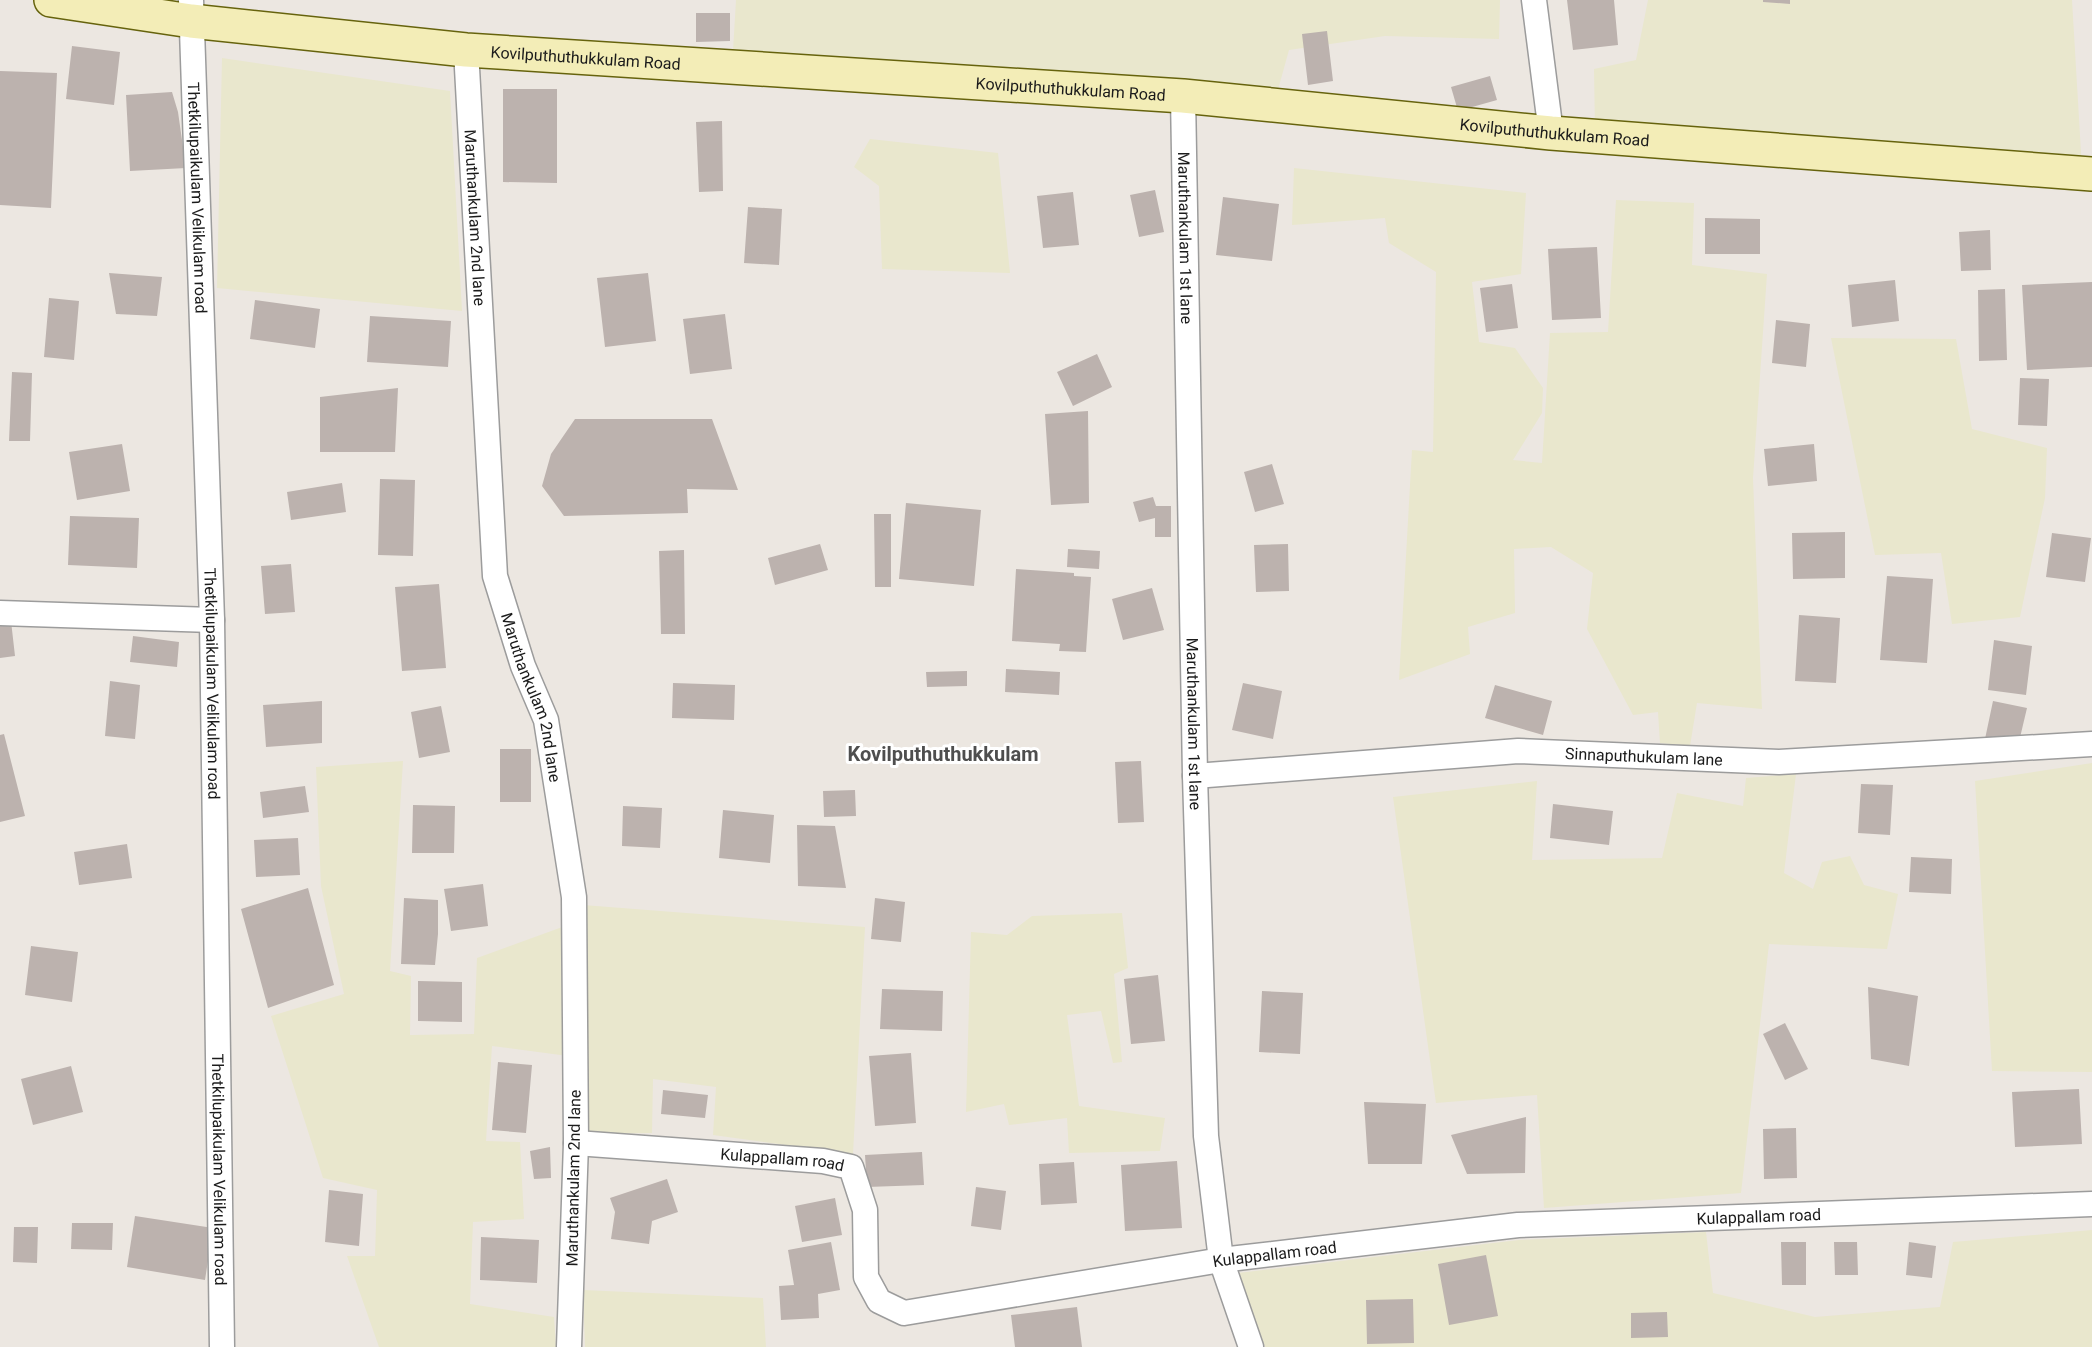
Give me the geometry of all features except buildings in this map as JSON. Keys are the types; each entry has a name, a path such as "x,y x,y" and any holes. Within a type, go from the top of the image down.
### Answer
{"street":[{"name":"Kovilputhuthukkulam Road","path":"51,0 191,11 466,50 1183,96 1551,133 2092,174"},
{"path":"1534,0 1551,133"},
{"name":"Thetkilupaikulam Velikulam road","path":"191,11 212,620 222,1347"},
{"name":"Maruthankulam 2nd lane","path":"466,50 495,576 523,666 546,720 574,897 576,1143 568,1347"},
{"name":"Maruthankulam 1st lane","path":"1183,96 1195,776 1206,1136 1221,1260 1251,1347"},
{"path":"0,613 212,620"},
{"name":"Sinnaputhukulam lane","path":"1195,776 1518,751 1779,762 2092,744"},
{"name":"Kulappallam road","path":"576,1143 822,1161 851,1167 865,1210 866,1277 879,1301 904,1313 1221,1260 1518,1225 2092,1204"}],"shaded area":[{"path":"736,0 1500,0 1499,39 1385,36 1289,50 1269,122 732,68"},
{"path":"1648,0 2072,0 2083,186 1595,130 1594,69 1636,60"},
{"path":"222,58 450,91 462,311 217,288"},
{"path":"870,139 998,153 1010,273 882,269 879,186 854,167"},
{"path":"1294,168 1526,193 1521,274 1472,282 1479,342 1515,348 1543,388 1542,413 1513,460 1542,463 1550,333 1608,332 1616,200 1694,203 1692,265 1767,274 1753,478 1762,709 1697,703 1690,746 1660,743 1658,712 1633,715 1587,629 1593,573 1551,547 1514,549 1515,613 1468,627 1470,654 1399,680 1412,450 1433,452 1436,272 1389,243 1385,218 1292,225"},
{"path":"1831,338 1956,339 1972,429 2047,448 2045,498 2020,617 1952,624 1941,553 1875,555"},
{"path":"403,761 390,971 411,976 410,1035 474,1034 477,958 565,926 568,1056 492,1046 486,1141 520,1142 524,1219 473,1222 470,1304 554,1317 556,1347 379,1347 347,1256 375,1256 377,1190 323,1178 271,1016 344,994 321,886 316,767"},
{"path":"2092,763 2092,1072 1992,1071 1975,781"},
{"path":"1796,774 1784,873 1813,889 1822,862 1850,856 1864,885 1898,894 1887,949 1769,944 1741,1193 1544,1208 1537,1095 1436,1103 1393,797 1537,781 1532,860 1662,858 1677,793 1743,806 1746,778"},
{"path":"583,905 865,927 853,1154 713,1135 716,1087 653,1079 652,1133 589,1134"},
{"path":"1122,913 1128,968 1114,974 1122,1062 1113,1063 1101,1011 1067,1015 1079,1106 1165,1118 1160,1151 1069,1153 1067,1118 1009,1125 1004,1104 966,1112 971,932 1007,935 1032,916"},
{"path":"2092,1230 2092,1347 1265,1347 1238,1273 1519,1240 1706,1232 1713,1293 1815,1317 1940,1307 1953,1242"},
{"path":"583,1290 763,1298 766,1347 585,1347"}],"district":[{"name":"Kovilputhuthukkulam","path":"943,754"}]}
